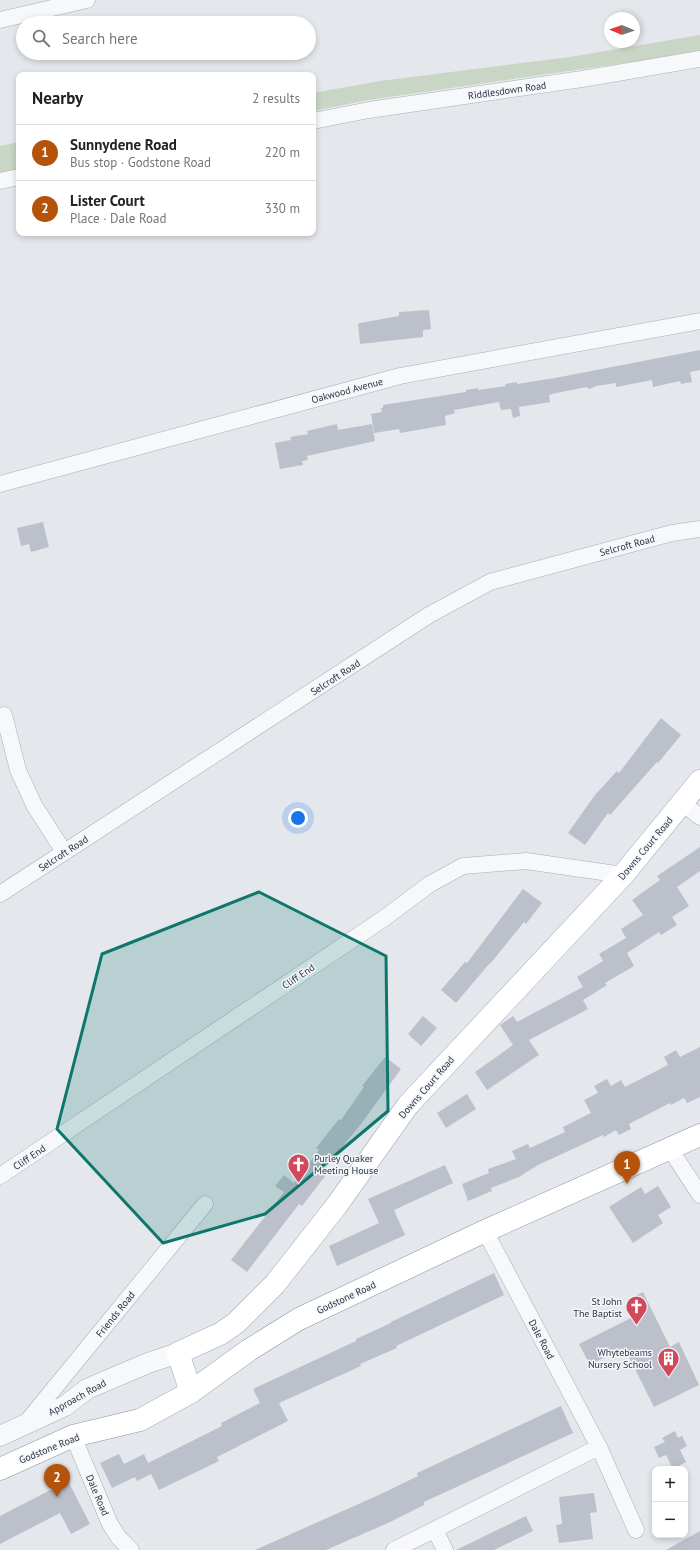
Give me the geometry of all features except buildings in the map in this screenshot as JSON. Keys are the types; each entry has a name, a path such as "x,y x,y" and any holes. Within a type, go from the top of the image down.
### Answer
{"main road":[{"name":"Downs Court Road","path":"178,1353 220,1334 236,1323 276,1284 337,1205 408,1105 623,875 700,781"},
{"name":"Godstone Road","path":"0,1469 73,1436 140,1420 191,1392 249,1350 299,1319 485,1231 700,1135"},
{"path":"178,1353 191,1392"}],"street":[{"path":"17,16 87,0"},
{"path":"0,20 16,16"},
{"name":"Riddlesdown Road","path":"316,120 369,110 582,79 700,59"},
{"path":"0,181 16,178"},
{"name":"Oakwood Avenue","path":"0,484 400,376 700,321"},
{"name":"Selcroft Road","path":"0,894 429,615 490,582 672,533 700,529"},
{"path":"4,715 18,770 34,805 64,852"},
{"path":"682,803 700,817"},
{"name":"Cliff End","path":"0,1176 383,919 430,884 463,866 526,861 623,875"},
{"path":"670,1149 700,1195"},
{"name":"Friends Road","path":"24,1425 205,1204"},
{"name":"Dale Road","path":"485,1231 599,1447 636,1530"},
{"name":"Approach Road","path":"0,1436 65,1406 88,1389 148,1363 178,1353"},
{"name":"Dale Road","path":"73,1436 110,1524 119,1538 131,1550"},
{"path":"394,1550 599,1447"},
{"path":"435,1530 446,1550"}],"highlighted area":[{"path":"259,892 386,956 388,1111 265,1214 163,1243 57,1129 102,954"}],"green space":[{"path":"700,35 700,52 368,100 316,110 316,92 380,81 570,57 623,48 640,48 640,45"},
{"path":"16,143 16,171 0,174 0,146"}],"place":[{"name":"Purley Quaker Meeting House","path":"298,1184"},
{"name":"Sunnydene Road","path":"627,1184"},
{"name":"St John The Baptist","path":"637,1326"},
{"name":"Whytebeams Nursery School","path":"668,1378"},
{"name":"Lister Court","path":"57,1497"}]}
